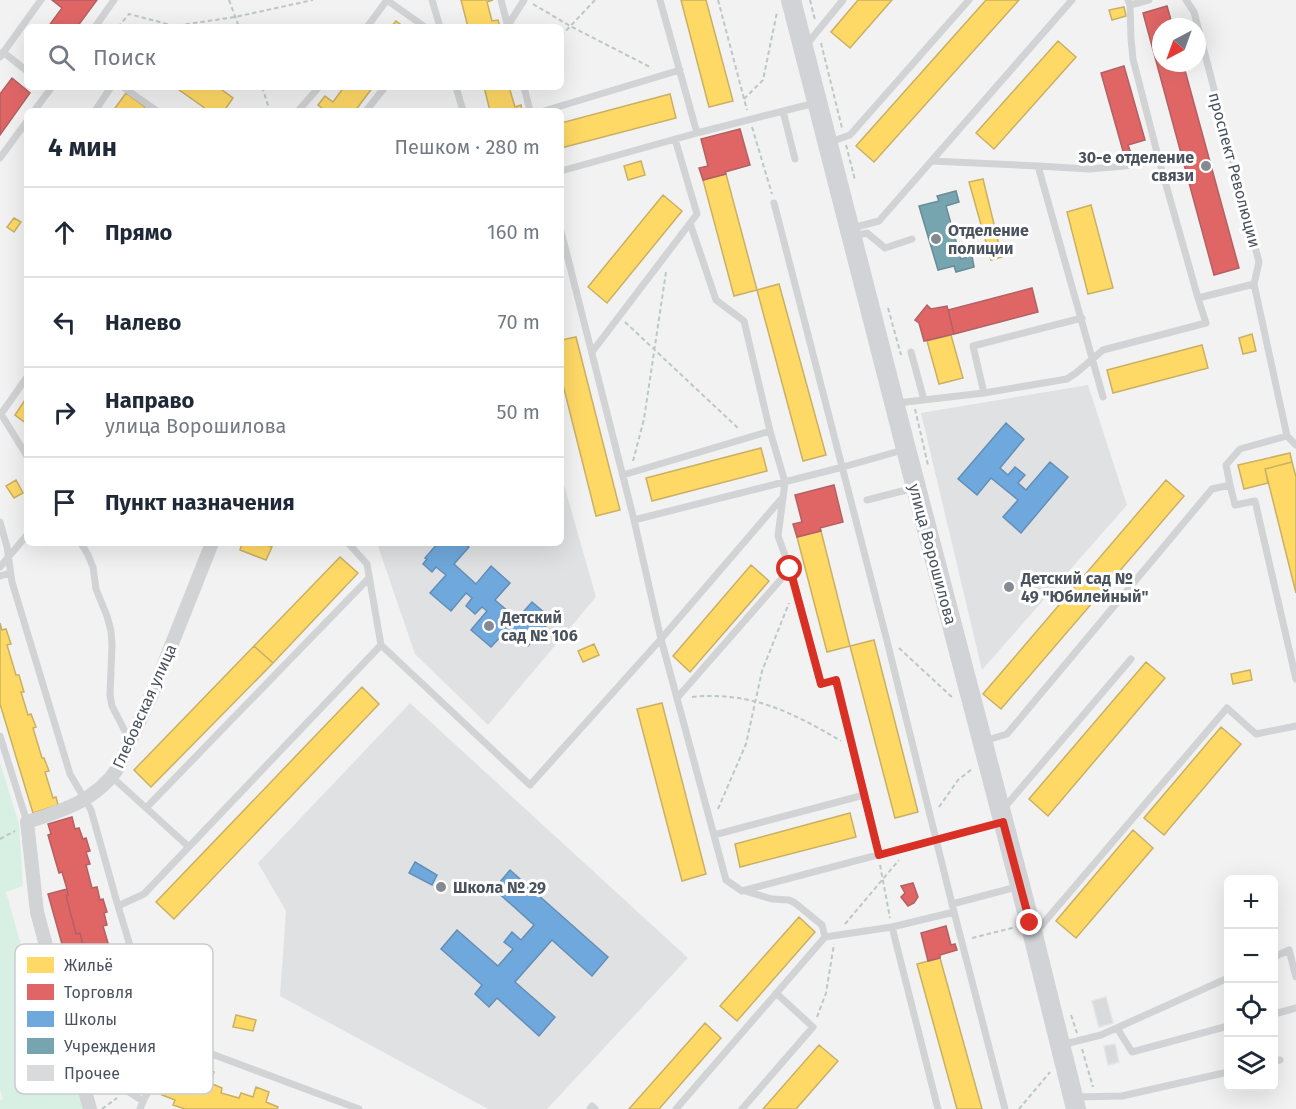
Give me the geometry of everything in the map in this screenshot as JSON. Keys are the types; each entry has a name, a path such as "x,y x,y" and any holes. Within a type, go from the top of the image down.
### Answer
{"main road":[{"name":"улица Ворошилова","path":"784,4 803,48 1001,817 1032,929 1074,1103"}],"street":[{"name":"Глебовская улица","path":"27,822 63,811 85,800 112,777 123,759 152,694 211,546"},
{"path":"27,822 37,912 46,944"},
{"path":"86,1094 90,1109"}],"lane":[{"path":"24,69 2,55 41,0"},
{"path":"97,24 114,0"},
{"path":"369,24 388,0 421,24"},
{"path":"432,0 439,24"},
{"path":"501,0 507,24"},
{"path":"509,24 525,0"},
{"path":"660,0 697,132"},
{"path":"803,48 843,0"},
{"path":"828,143 850,135 969,0"},
{"path":"851,233 879,221 1072,0"},
{"path":"895,403 984,393 1067,379 1103,350 1206,323 1159,160 1133,59 1129,2 1149,0"},
{"name":"проспект Революции","path":"1186,0 1194,12 1259,262 1254,284 1287,436 1296,446"},
{"path":"554,108 680,70"},
{"path":"36,108 49,90"},
{"path":"97,108 109,90"},
{"path":"127,90 153,108"},
{"path":"301,108 316,90"},
{"path":"368,108 383,90"},
{"path":"457,90 462,108"},
{"path":"525,90 529,108"},
{"path":"564,170 697,132 817,102"},
{"path":"783,111 795,159"},
{"path":"0,158 24,125"},
{"path":"592,352 697,214 675,139"},
{"path":"932,161 1089,169 1159,160"},
{"path":"1038,166 1103,397"},
{"path":"774,203 1005,1109"},
{"path":"690,223 716,300 744,321 770,431 785,482 778,536 790,569 821,684 836,680 879,855"},
{"path":"851,233 867,233 885,248 912,239"},
{"path":"564,243 634,520 661,639 726,880 742,891 795,903 822,925 825,937"},
{"path":"1198,298 1254,284"},
{"path":"984,393 973,346 1082,318"},
{"path":"911,352 924,399"},
{"path":"24,381 1,414 24,451"},
{"path":"622,475 770,431"},
{"path":"1287,436 1240,449 1226,465 1235,505 1255,501 1296,679"},
{"path":"634,520 906,449"},
{"path":"982,742 1008,734 1212,489 1230,485"},
{"path":"867,500 916,488"},
{"path":"351,546 366,564 381,645 530,785 661,639 783,497"},
{"path":"0,522 9,556 10,573 70,774 91,810 130,944"},
{"path":"0,567 24,538"},
{"path":"82,546 93,567 96,588 111,631 110,696 112,706 130,741"},
{"path":"677,698 790,569"},
{"path":"0,576 10,573"},
{"path":"146,808 369,578"},
{"path":"118,906 144,894 381,645"},
{"path":"742,891 936,839 1001,817 1131,659"},
{"path":"1032,929 1227,708 1256,734 1296,726"},
{"path":"0,736 27,822"},
{"path":"112,777 189,847"},
{"path":"714,835 864,795"},
{"path":"675,1109 825,937 892,927 1020,886"},
{"path":"892,927 938,1109"},
{"path":"1278,955 1290,950 1296,976"},
{"path":"1061,1051 1224,980"},
{"path":"742,1109 813,1027 776,993"},
{"path":"1278,1013 1296,1008"},
{"path":"1117,1028 1132,1052 1224,1027"},
{"path":"213,1054 359,1109"},
{"path":"1074,1103 1122,1096 1224,1073"},
{"path":"132,1094 143,1101"},
{"path":"140,1109 147,1094"},
{"path":"590,1109 592,1106 596,1109"}],"path":[{"path":"229,0 238,24"},
{"path":"188,24 235,17 313,0"},
{"path":"525,0 570,26 666,74"},
{"path":"564,33 595,0"},
{"path":"718,0 774,203"},
{"path":"744,99 763,80 784,4"},
{"path":"121,24 129,14 164,24"},
{"path":"263,90 269,108"},
{"path":"622,475 632,463 644,419 669,252"},
{"path":"619,316 747,437"},
{"path":"711,826 746,744 762,671 795,588"},
{"path":"886,637 955,699"},
{"path":"677,698 704,696 756,700 782,709 852,747"},
{"path":"931,818 958,780 974,768"},
{"path":"813,1027 826,993 835,936 911,846"},
{"path":"879,855 892,927"},
{"path":"962,941 1032,929"},
{"path":"1019,1109 1061,1051"},
{"path":"102,1109 121,1094"}],"shaded area":[{"name":"Детский сад № 49 \"Юбилейный\"","path":"1088,385 1127,505 982,670 921,413"},
{"name":"Детский сад № 106","path":"564,485 596,597 488,725 415,654 378,546 564,546"},
{"name":"Школа № 29","path":"410,703 688,958 547,1109 488,1109 280,996 286,911 258,863"}],"green space":[{"path":"0,762 19,824 23,886 6,892 21,944 15,944 15,1094 81,1094 85,1109 0,1109 0,1100 3,1099 0,1090"}],"building: Жильё":[{"path":"461,0 493,0 487,2 492,21 498,20 499,24 467,24"},
{"path":"681,0 706,0 733,101 709,107"},
{"path":"858,0 892,0 850,48 831,32"},
{"path":"986,0 1019,0 874,162 856,146"},
{"path":"1124,7 1126,16 1112,20 1109,10"},
{"path":"1058,41 1076,57 994,149 976,133"},
{"path":"179,90 222,90 233,98 226,108 205,108"},
{"path":"342,90 371,90 357,108 322,108 318,105 325,96 333,102"},
{"path":"485,90 510,90 515,107 521,105 522,108 489,108"},
{"path":"126,93 145,107 144,108 115,108"},
{"path":"670,94 676,118 564,147 564,122"},
{"path":"641,161 645,175 628,180 624,166"},
{"path":"726,174 757,290 734,296 703,180"},
{"path":"983,179 1002,257 991,260 969,182"},
{"path":"663,195 682,211 607,303 588,287"},
{"path":"1091,205 1113,288 1088,294 1067,212"},
{"path":"14,218 21,222 14,232 7,227"},
{"path":"779,284 826,455 803,461 757,290"},
{"path":"1252,334 1256,351 1243,354 1239,338"},
{"path":"951,335 963,378 939,384 927,341"},
{"path":"576,337 620,510 596,516 564,389 564,339"},
{"path":"1202,345 1208,368 1113,393 1107,370"},
{"path":"24,402 24,422 15,415"},
{"path":"761,448 767,471 652,501 646,478"},
{"path":"1290,453 1292,462 1265,469 1268,483 1244,489 1238,465"},
{"path":"1292,462 1296,477 1296,593 1265,469"},
{"path":"16,480 23,493 14,498 6,486"},
{"path":"1166,480 1184,496 1001,709 983,694"},
{"path":"821,531 850,646 827,652 797,537"},
{"path":"241,546 272,547 266,560 240,550"},
{"path":"340,557 358,573 273,663 254,646"},
{"path":"751,565 769,581 690,672 673,656"},
{"path":"0,623 2,630 6,629 11,644 7,645 16,675 19,675 28,715 31,714 36,727 33,728 42,758 49,771 45,772 53,798 56,797 58,805 33,813 0,704"},
{"path":"874,640 918,812 895,818 850,646"},
{"path":"594,644 599,655 583,662 578,651"},
{"path":"254,646 273,663 151,787 134,770"},
{"path":"1146,662 1165,678 1048,816 1029,799"},
{"path":"1250,670 1252,680 1233,684 1231,674"},
{"path":"362,687 379,704 174,919 156,902"},
{"path":"662,703 706,874 682,881 637,709"},
{"path":"1221,727 1241,744 1164,835 1144,818"},
{"path":"850,813 856,837 740,867 735,844"},
{"path":"1133,830 1153,848 1076,938 1056,921"},
{"path":"799,917 815,932 737,1021 720,1006"},
{"path":"940,958 982,1109 957,1109 917,964"},
{"path":"236,1015 256,1020 253,1031 233,1027"},
{"path":"705,1023 721,1038 659,1109 629,1109"},
{"path":"819,1045 838,1061 796,1109 763,1109"},
{"path":"213,1084 222,1088 221,1093 239,1098 241,1093 253,1097 256,1087 269,1092 266,1102 278,1107 277,1109 185,1109 173,1105 175,1100 162,1095 213,1094"}],"building: Торговля":[{"path":"52,0 97,0 79,24 50,24 62,8"},
{"path":"1167,6 1170,18 1152,18 1152,46 1143,13"},
{"path":"1124,66 1145,140 1128,145 1132,156 1125,158 1101,73"},
{"path":"1159,72 1185,72 1239,268 1214,275"},
{"path":"12,78 30,93 0,135 0,94"},
{"path":"740,129 750,165 703,180 699,168 708,166 701,139"},
{"path":"1032,288 1038,312 954,334 948,310"},
{"path":"927,305 931,309 947,306 954,334 924,341 919,323 915,320"},
{"path":"834,485 843,522 797,537 793,524 802,522 795,495"},
{"path":"72,817 75,829 79,828 83,839 86,838 90,851 86,852 90,864 86,865 92,888 97,887 100,900 103,899 107,912 104,913 107,925 103,926 108,944 83,944 80,933 76,934 66,896 68,895 67,889 62,872 59,873 48,835 51,834 48,824"},
{"path":"913,883 918,897 908,906 901,897 905,893 901,886"},
{"path":"67,889 68,895 66,896 76,934 80,933 83,944 62,944 48,894"},
{"path":"946,926 951,945 955,944 957,950 928,961 921,933"}],"building: Школы":[{"path":"1006,423 1024,439 1000,468 1008,475 1015,467 1025,475 1018,483 1026,490 1050,462 1068,477 1021,533 1003,517 1018,500 991,478 977,495 958,479"},
{"path":"435,546 468,546 454,564 476,584 491,566 510,583 495,600 517,619 532,602 552,619 528,646 508,629 491,647 471,630 487,611 482,607 475,614 466,606 472,598 466,593 451,611 430,593 446,575 436,567 432,572 423,564 427,559 425,558"},
{"path":"415,862 437,875 432,885 409,873"},
{"path":"510,870 608,957 592,976 552,940 515,982 555,1017 539,1036 497,998 489,1007 475,994 482,985 441,949 457,930 498,966 513,949 504,942 512,932 521,940 534,925 494,889"}],"building: Учреждения":[{"path":"956,191 959,202 946,206 961,259 972,256 974,267 956,272 954,266 938,270 919,206 939,201 937,196"}],"building: Прочее":[{"path":"1106,997 1113,1023 1099,1027 1092,1001"},
{"path":"1115,1044 1119,1062 1108,1065 1104,1046"}],"place":[{"name":"30-е отделение связи","path":"1206,166"},
{"name":"Отделение полиции","path":"936,239"},
{"name":"Детский сад № 49 \"Юбилейный\"","path":"1009,587"},
{"name":"Детский сад № 106","path":"489,626"},
{"name":"Школа № 29","path":"441,887"}],"route":[{"path":"790,569 821,684 836,680 879,855 1003,822 1030,923"}]}
